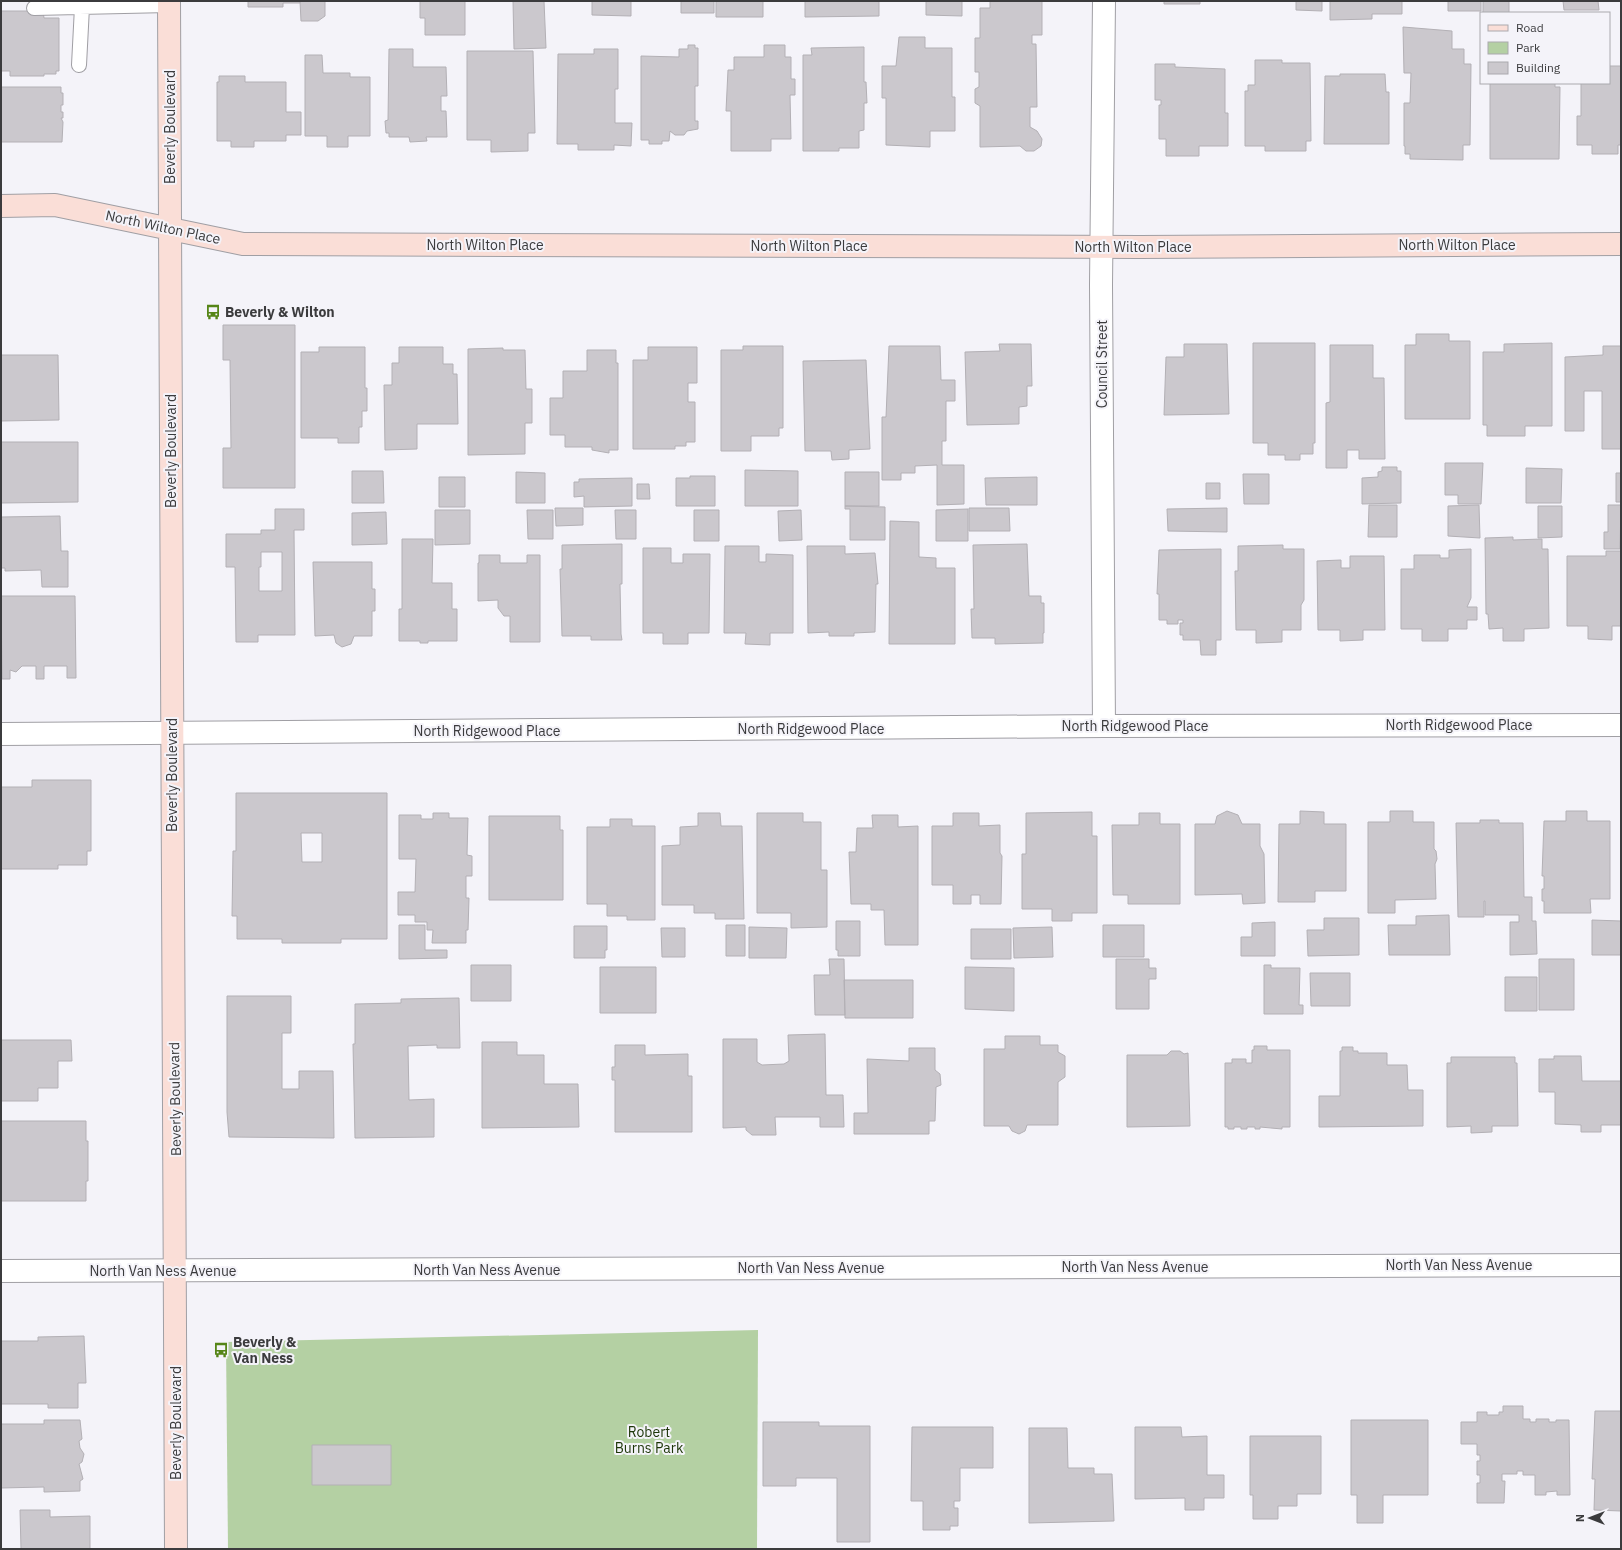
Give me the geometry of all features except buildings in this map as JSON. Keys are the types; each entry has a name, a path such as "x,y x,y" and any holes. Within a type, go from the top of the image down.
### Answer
{"main road":[{"name":"Beverly Boulevard","path":"169,3 176,1271 176,1549"},
{"name":"North Wilton Place","path":"1,206 55,205 243,244 1101,247 1621,244"}],"street":[{"name":"Council Street","path":"1104,1 1101,247 1104,726"},
{"name":"North Ridgewood Place","path":"1,734 1104,726 1621,725"},
{"name":"North Van Ness Avenue","path":"1,1271 1621,1265"}],"lane":[{"path":"34,8 169,3"},
{"path":"79,65 82,7"}],"green space":[{"name":"Robert Burns Park","path":"758,1330 757,1549 228,1549 226,1342"}],"place":[{"name":"Beverly & Wilton","path":"213,312"},
{"name":"Beverly & Van Ness","path":"221,1350"}]}
